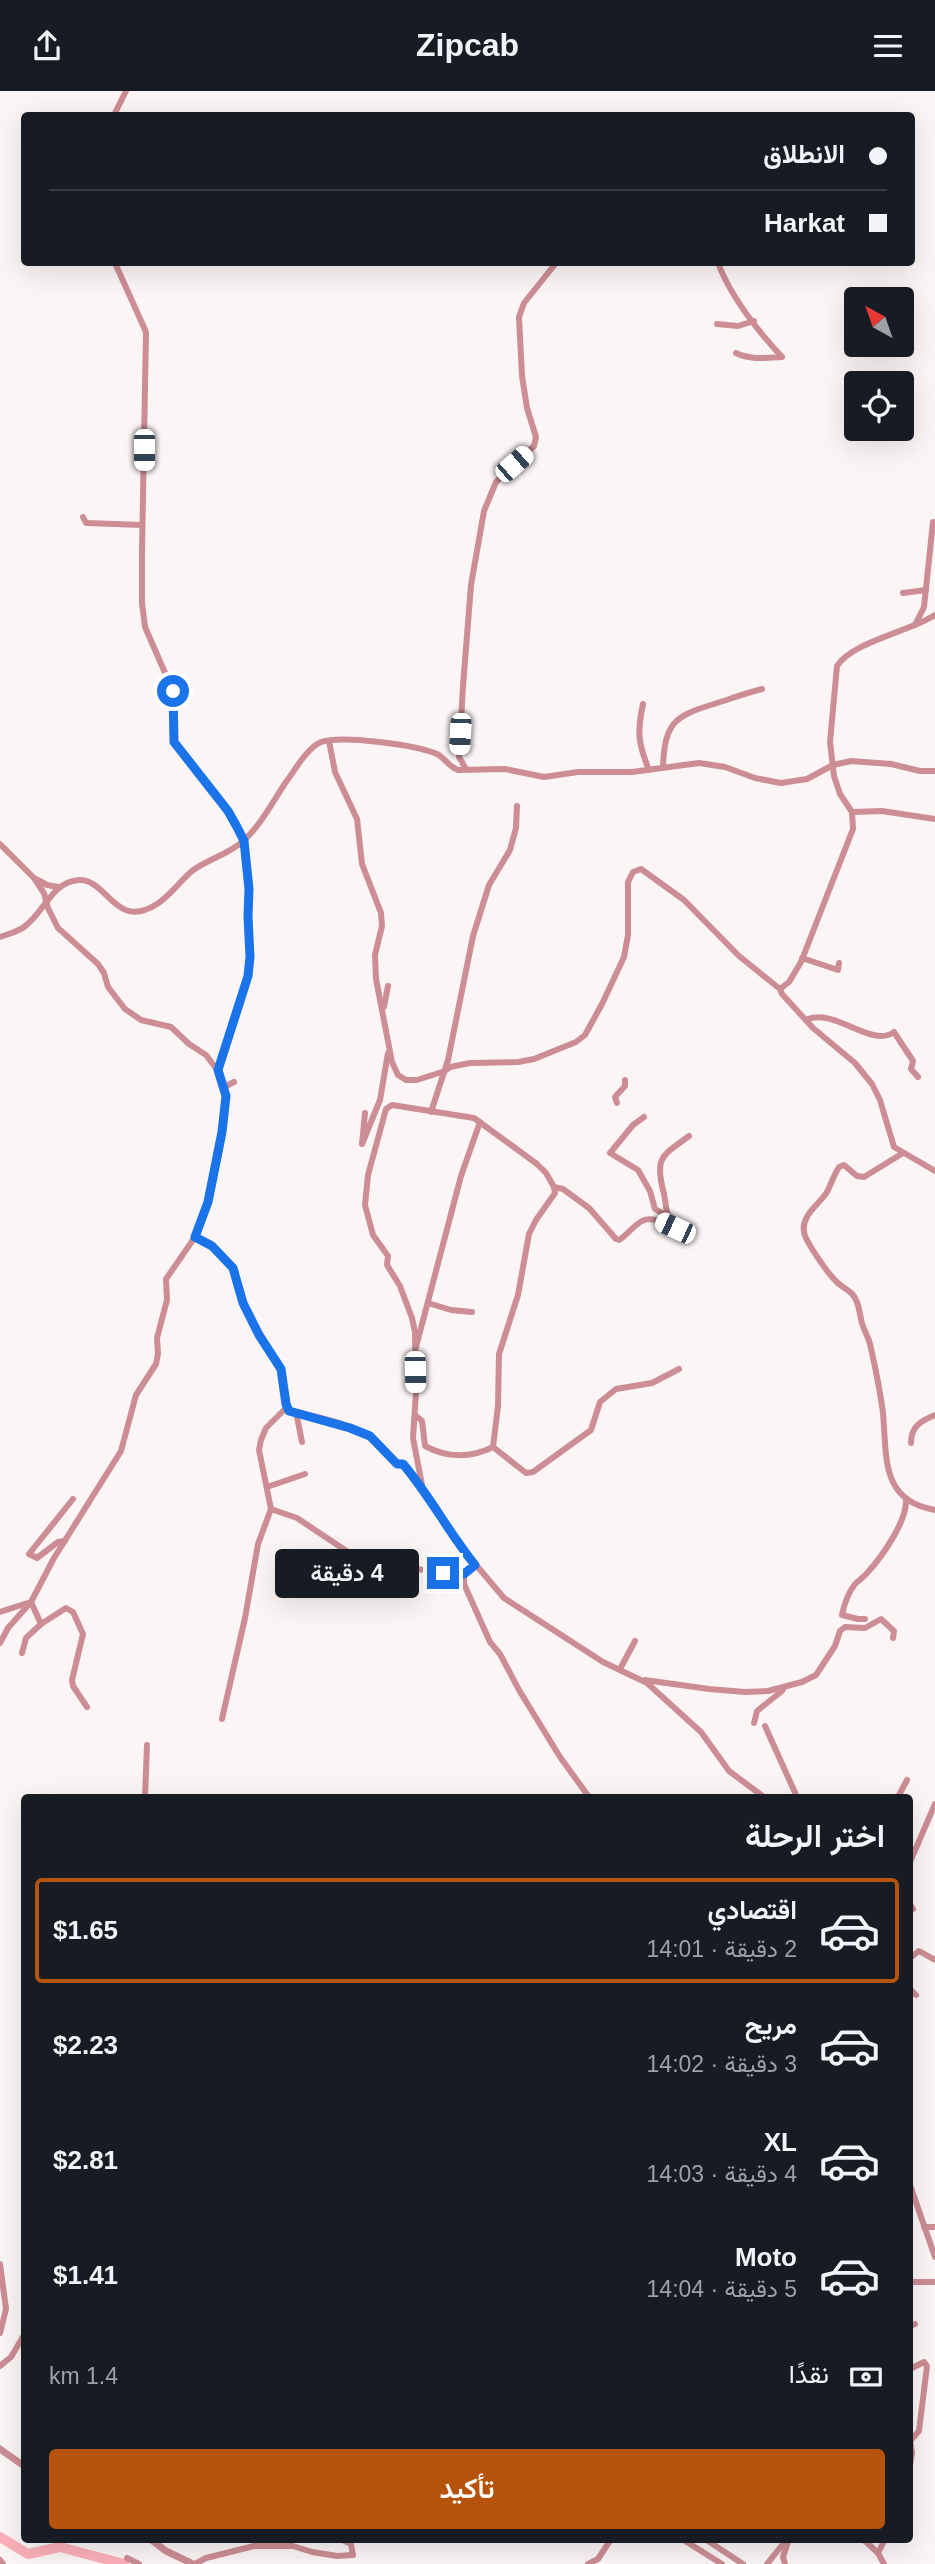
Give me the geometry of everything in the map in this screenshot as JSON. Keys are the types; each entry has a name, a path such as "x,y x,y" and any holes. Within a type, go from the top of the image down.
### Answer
{"street":[{"path":"116,112 126,91"},
{"path":"116,266 146,332 142,525 145,627 173,691 174,742 232,817 244,841 249,889 250,964 242,999 218,1070"},
{"path":"466,769 459,755 471,585 484,511 496,482 537,440 527,408 522,376 519,317 524,303 554,266"},
{"path":"719,266 726,282 782,357 752,358 736,353"},
{"path":"717,324 738,326 754,321"},
{"path":"83,517 86,523 93,524 115,522 142,525"},
{"path":"915,625 924,607 933,522"},
{"path":"903,593 926,590"},
{"path":"780,989 789,982 802,958 851,838 852,812 840,794 833,765 831,723 836,670 839,663 867,645 935,615"},
{"path":"663,767 664,746 672,726 679,718 687,712 762,688"},
{"path":"643,703 637,729 638,742 649,769"},
{"path":"329,741 335,772 357,820 362,864 381,913 382,926 374,963 389,1050 395,1070 406,1080 416,1080 450,1067 470,1063 534,1059 576,1042 584,1035 624,957 628,935 628,882 637,869 643,870 684,900 738,956 780,989 806,1020 845,1052 872,1084 880,1100 892,1145 935,1171"},
{"path":"34,878 58,887 75,881 88,881 119,908 132,911 147,909 162,900 198,867 222,856 244,841 304,758 319,744 329,741 381,742 440,756 454,769 505,769 544,777 578,772 632,772 705,764 781,783 807,779 833,765 851,761 935,771"},
{"path":"430,1112 444,1071 473,936 489,885 510,850 518,815 517,806"},
{"path":"852,812 882,811 935,819"},
{"path":"0,843 34,878 62,933 90,954 102,969 108,987 125,1009 141,1020 171,1027 203,1053 218,1070 226,1102 220,1149 208,1202 195,1237 166,1279 167,1300 158,1338 156,1364 136,1395 121,1451 65,1541 32,1602 8,1628 0,1643"},
{"path":"0,937 26,926 58,887"},
{"path":"802,958 838,970 839,963"},
{"path":"384,1016 388,986"},
{"path":"806,1020 815,1016 825,1017 882,1036 894,1032 913,1061 911,1069 918,1077"},
{"path":"365,1113 362,1145 380,1100 389,1050"},
{"path":"617,1103 615,1097 625,1086 625,1080"},
{"path":"224,1087 234,1082"},
{"path":"423,1491 413,1438 415,1352 412,1318 400,1286 387,1265 388,1256 373,1235 365,1198 371,1160 386,1109 392,1105 460,1114 480,1122 537,1164 554,1187 555,1193 529,1234 514,1309 499,1354 498,1406 493,1447"},
{"path":"554,1187 567,1191 589,1208 612,1237 619,1240 643,1220 652,1218 678,1228 669,1217 655,1209 650,1191 638,1170 610,1153 627,1131 644,1117"},
{"path":"415,1352 461,1176 480,1122"},
{"path":"669,1217 658,1172 660,1164 669,1152 689,1136"},
{"path":"903,1153 864,1177 857,1176 848,1167 841,1166 826,1194 809,1214 803,1226 805,1237 834,1280 851,1293 857,1302 860,1321 870,1343 880,1395 887,1467 902,1497 935,1510"},
{"path":"195,1237 212,1246 233,1268 243,1303 259,1335 281,1369 289,1411 370,1436 397,1464 403,1464 446,1528 511,1604 603,1662 643,1679 762,1693 809,1679 820,1672 845,1627 865,1628 881,1619 894,1631 893,1638"},
{"path":"428,1303 472,1313"},
{"path":"493,1447 526,1473 533,1472 591,1430 600,1402 617,1389 652,1383 679,1369"},
{"path":"222,1719 258,1544 271,1509 259,1450 261,1440 266,1428 288,1406"},
{"path":"296,1412 302,1442"},
{"path":"415,1415 422,1421 425,1446 434,1451 464,1456 493,1447"},
{"path":"911,1443 914,1427 935,1415"},
{"path":"267,1487 305,1474"},
{"path":"65,1541 58,1542 37,1558 29,1554 73,1499"},
{"path":"865,1619 842,1615 854,1587 879,1557 901,1523 906,1500"},
{"path":"271,1509 297,1518 366,1564 464,1574 475,1565"},
{"path":"265,1524 285,1515"},
{"path":"464,1574 464,1584 490,1642 500,1654 560,1757 587,1794"},
{"path":"0,1612 32,1602"},
{"path":"32,1602 41,1624"},
{"path":"22,1653 26,1637 41,1624 68,1608 77,1617 82,1631 73,1686 87,1707"},
{"path":"620,1669 635,1641"},
{"path":"643,1679 701,1732 729,1771 760,1794"},
{"path":"754,1723 757,1710 782,1691 783,1687"},
{"path":"765,1725 796,1794"},
{"path":"145,1794 147,1745"},
{"path":"900,1794 907,1780"},
{"path":"913,1854 935,1804"},
{"path":"913,1956 919,1951 935,1961"},
{"path":"913,1992 916,1995"},
{"path":"914,2206 935,2257"},
{"path":"924,2227 935,2227"},
{"path":"0,2264 6,2309 0,2333"},
{"path":"913,2282 935,2282"},
{"path":"0,2366 11,2357 21,2340"},
{"path":"913,2368 924,2362 927,2367 919,2431 913,2437"},
{"path":"0,2449 21,2464"},
{"path":"155,2543 194,2564 254,2546 293,2546 337,2556 353,2555 354,2550 348,2543"},
{"path":"589,2564 597,2559 608,2543"},
{"path":"688,2543 722,2564"},
{"path":"711,2543 743,2564"},
{"path":"767,2564 785,2543"},
{"path":"785,2564 783,2557 787,2543"},
{"path":"867,2543 878,2553 884,2564"},
{"path":"878,2553 883,2543"},
{"path":"127,2558 139,2564"}],"waterway":[{"path":"0,2537 28,2554 60,2547 124,2564"}],"route":[{"path":"173,691 174,742 232,817 244,841 249,889 248,976 218,1070 226,1096 220,1149 208,1202 195,1237 212,1246 233,1268 243,1303 259,1335 281,1369 289,1411 370,1436 390,1458 397,1464 403,1464 416,1479 446,1528 475,1565 464,1574 443,1573"}]}
